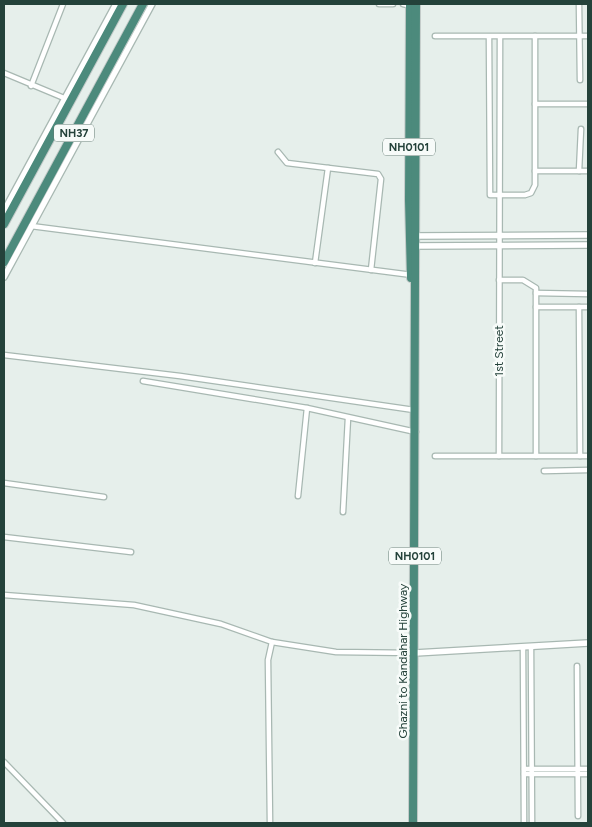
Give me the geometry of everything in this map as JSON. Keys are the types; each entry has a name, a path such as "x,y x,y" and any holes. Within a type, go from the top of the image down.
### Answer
{"highway":[{"name":"NH37","path":"4,224 123,4"},
{"name":"NH37","path":"4,262 143,4"},
{"name":"Ghazni to Kandahar Highway","path":"411,5 416,410 413,823"}],"street":[{"path":"31,86 63,4"},
{"path":"4,211 116,4"},
{"path":"4,277 152,4"},
{"path":"379,4 393,4"},
{"path":"579,4 580,80"},
{"path":"435,36 588,36"},
{"path":"489,37 490,195 500,195 531,193 535,185 534,36"},
{"name":"1st Street","path":"499,456 500,37"},
{"path":"4,73 31,86 64,98"},
{"path":"535,104 588,104"},
{"path":"579,171 581,129"},
{"path":"278,152 287,163 378,174 381,179 371,270"},
{"path":"315,263 328,168"},
{"path":"535,171 588,171"},
{"path":"31,226 414,276"},
{"path":"413,236 588,235"},
{"path":"413,246 588,245"},
{"path":"499,280 523,280 536,288 536,456"},
{"path":"536,293 588,294"},
{"path":"536,307 588,307"},
{"path":"580,307 580,456"},
{"path":"4,355 180,376 416,410"},
{"path":"142,381 307,408 416,432"},
{"path":"298,496 307,408"},
{"path":"343,512 348,418"},
{"path":"436,456 588,456"},
{"path":"544,471 588,470"},
{"path":"4,483 104,497"},
{"path":"4,537 131,552"},
{"path":"4,595 134,605 221,624 272,642 336,652 415,653 588,643"},
{"path":"270,823 268,660 272,642"},
{"path":"531,647 532,823"},
{"path":"523,648 524,823"},
{"path":"577,666 578,816"},
{"path":"4,762 63,823"},
{"path":"524,772 578,771 588,769"},
{"path":"578,771 588,774"}]}
